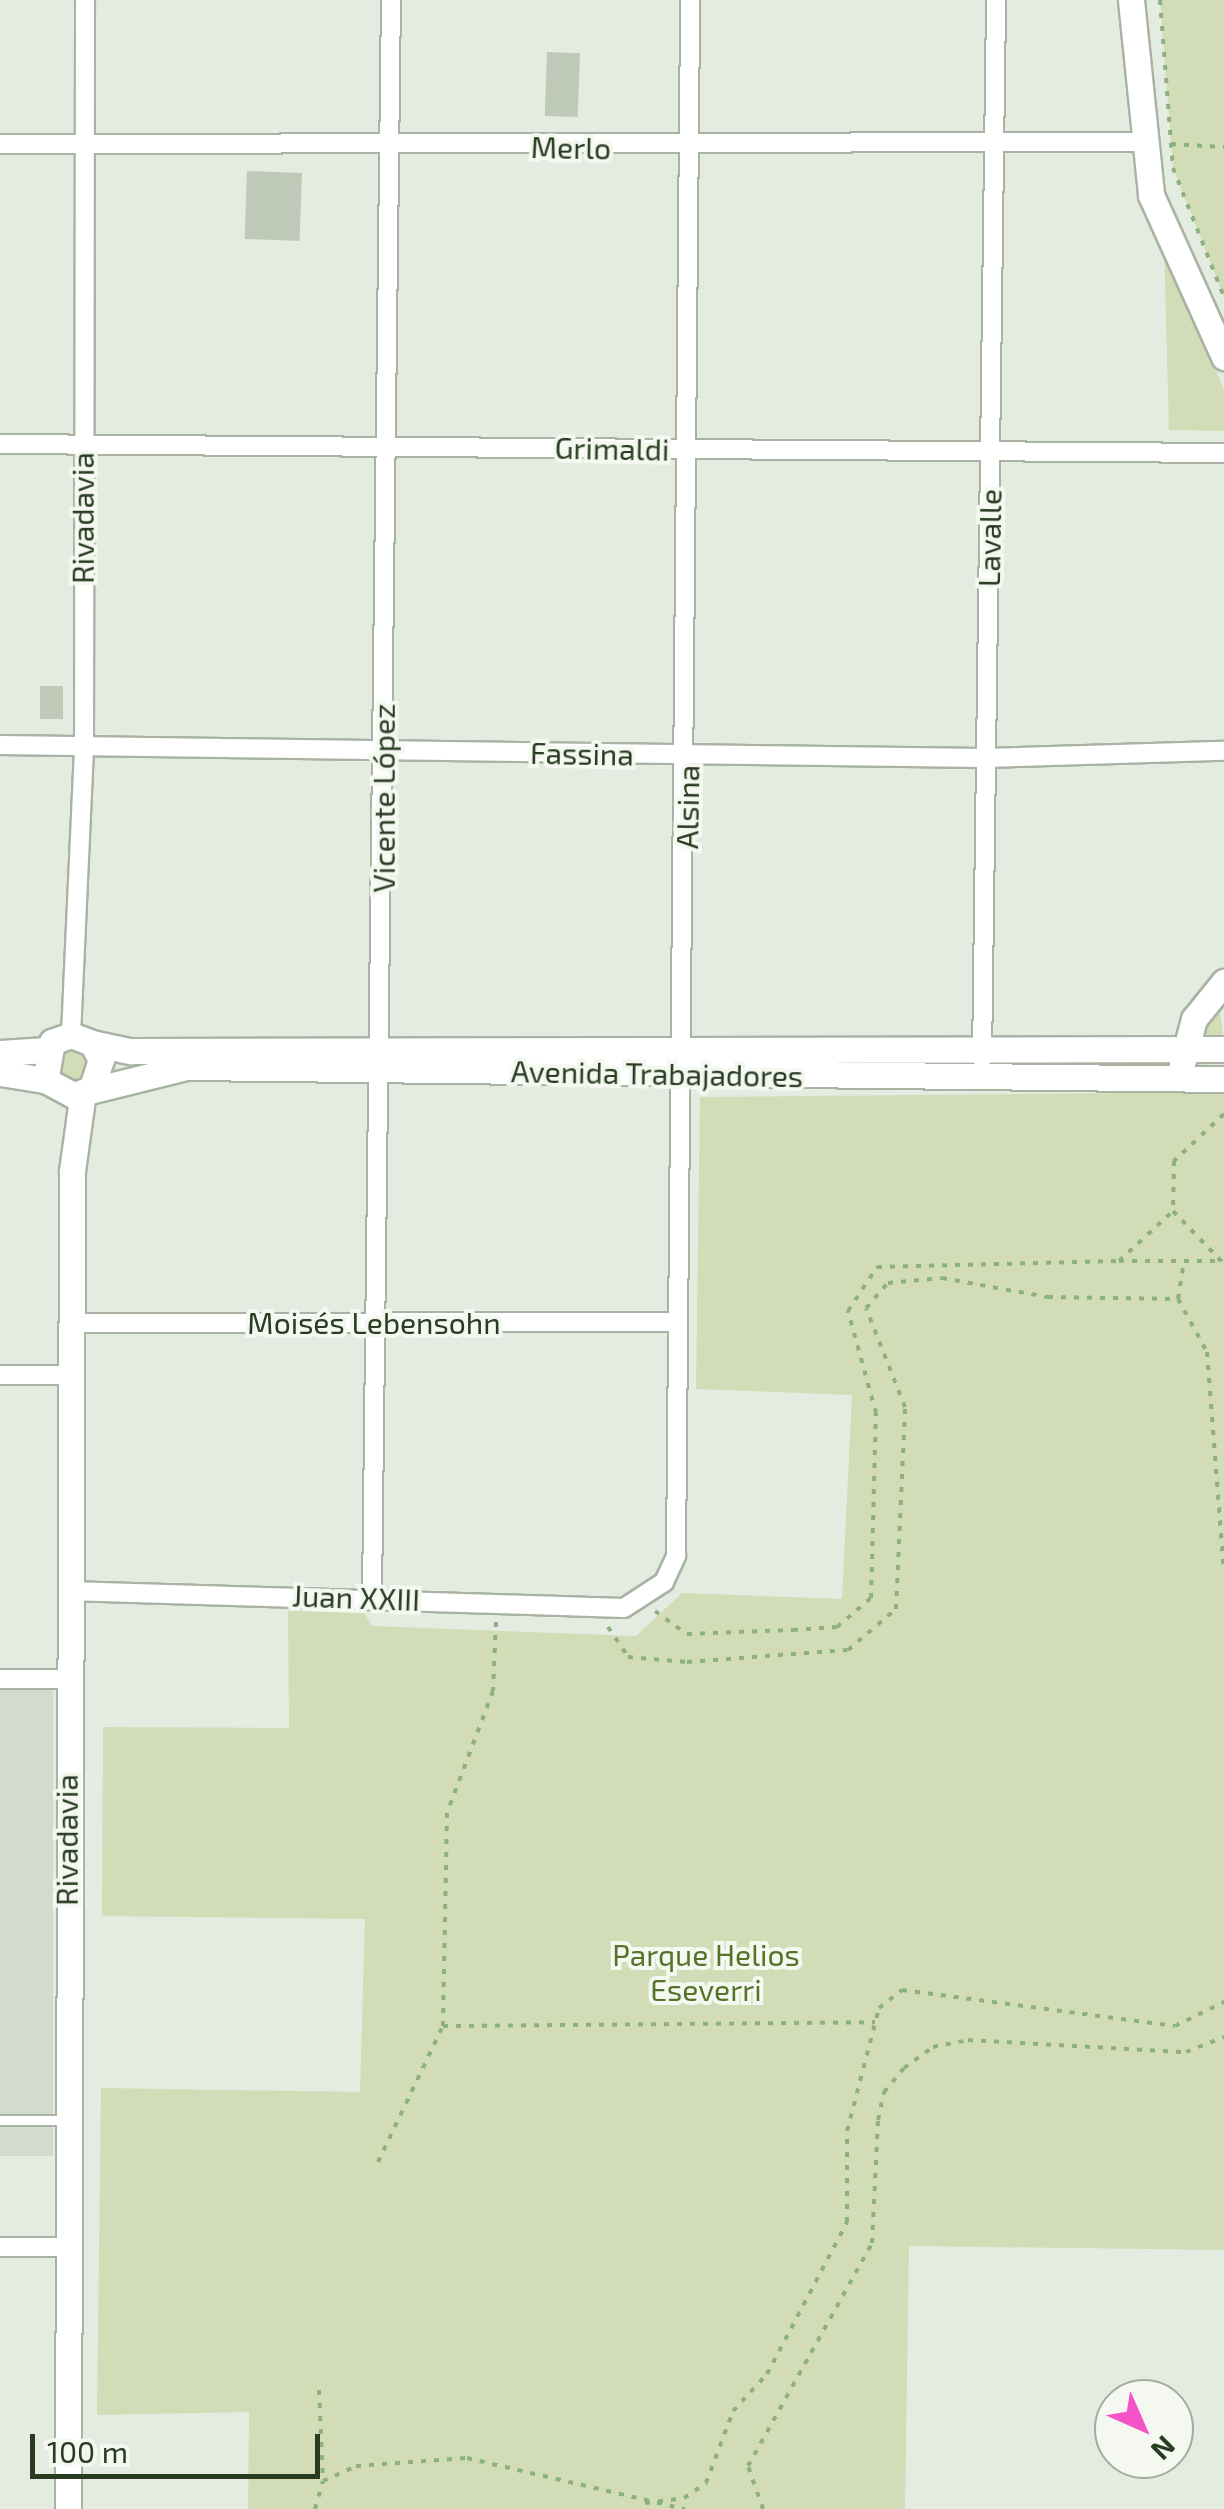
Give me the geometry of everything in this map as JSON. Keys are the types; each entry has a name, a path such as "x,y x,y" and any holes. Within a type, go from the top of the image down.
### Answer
{"main road":[{"path":"1131,0 1142,142 1158,216 1224,357"},
{"path":"1180,1079 1194,1019 1224,982"},
{"path":"0,1053 46,1050 81,1039"},
{"name":"Avenida Trabajadores","path":"81,1039 131,1051 382,1060 680,1062 982,1076 1224,1079"},
{"name":"Rivadavia","path":"68,2509 64,2120 72,1172 87,1089 101,1060 81,1039"},
{"name":"Avenida Trabajadores","path":"680,1062 982,1046 1224,1048"},
{"name":"Rivadavia","path":"46,1050 49,1084 72,1172"},
{"name":"Avenida Trabajadores","path":"49,1084 87,1089 186,1067 382,1060"},
{"path":"0,1073 49,1084"}],"street":[{"name":"Rivadavia","path":"81,1039 85,0"},
{"name":"Vicente López","path":"372,1597 382,1060 384,749 380,444 391,142 391,0"},
{"name":"Alsina","path":"643,1602 676,1556 680,1062 688,755 685,449 690,0"},
{"name":"Lavalle","path":"982,1076 996,0"},
{"name":"Merlo","path":"0,144 391,142 688,150 1142,142"},
{"name":"Grimaldi","path":"0,444 991,448 1224,453"},
{"name":"Fassina","path":"0,745 984,758 1224,751"},
{"name":"Moisés Lebensohn","path":"70,1323 678,1322"},
{"path":"0,1374 70,1375"},
{"name":"Juan XXIII","path":"68,1592 372,1597 594,1606 643,1602"},
{"path":"0,1679 68,1678"},
{"path":"0,2247 64,2247"}],"lane":[{"path":"0,2120 64,2120"}],"path":[{"path":"1160,0 1171,144 1186,210 1224,296"},
{"path":"1171,144 1224,147"},
{"path":"1222,1262 1173,1211 1174,1161 1224,1114"},
{"path":"1120,1261 1173,1211"},
{"path":"1184,1260 1178,1300 1207,1352 1224,1571"},
{"path":"643,1602 687,1634 837,1627 871,1598 876,1413 848,1311 877,1267 1222,1262"},
{"path":"594,1606 628,1656 848,1650 896,1610 905,1407 866,1308 888,1282 942,1278 1048,1297 1178,1300"},
{"path":"378,2162 444,2026 447,1813 494,1691 496,1602"},
{"path":"645,2503 706,2483 732,2411 767,2374 846,2222 848,2132 875,2022 902,1990 1175,2026 1224,2002"},
{"path":"444,2026 875,2022"},
{"path":"763,2509 748,2466 756,2442 872,2243 878,2120 884,2092 904,2068 932,2047 968,2040 1186,2052 1224,2037"},
{"path":"314,2509 324,2482 319,2390"},
{"path":"324,2482 356,2466 467,2458 645,2503 684,2509"}],"shaded area":[{"path":"0,1690 53,1690 53,2156 0,2156"}],"green space":[{"path":"1160,0 1224,0 1224,297 1173,168"},
{"path":"1164,246 1224,390 1224,431 1169,430"},
{"path":"1218,1000 1224,1040 1203,1038 1201,1032"},
{"path":"78,1046 91,1060 81,1082 63,1083 54,1054"},
{"path":"1003,1059 1173,1061 1173,1066 1002,1063"},
{"name":"Parque Helios Eseverri","path":"1224,1092 1224,2250 909,2246 905,2509 248,2509 249,2412 97,2415 101,2088 360,2092 365,1919 102,1916 103,1727 289,1728 288,1611 364,1612 372,1626 636,1636 682,1593 842,1599 852,1395 696,1389 700,1097"}],"building":[{"path":"547,52 580,53 578,117 545,116"},
{"path":"247,171 302,173 300,241 245,239"},
{"path":"40,686 63,686 63,719 40,719"}]}
